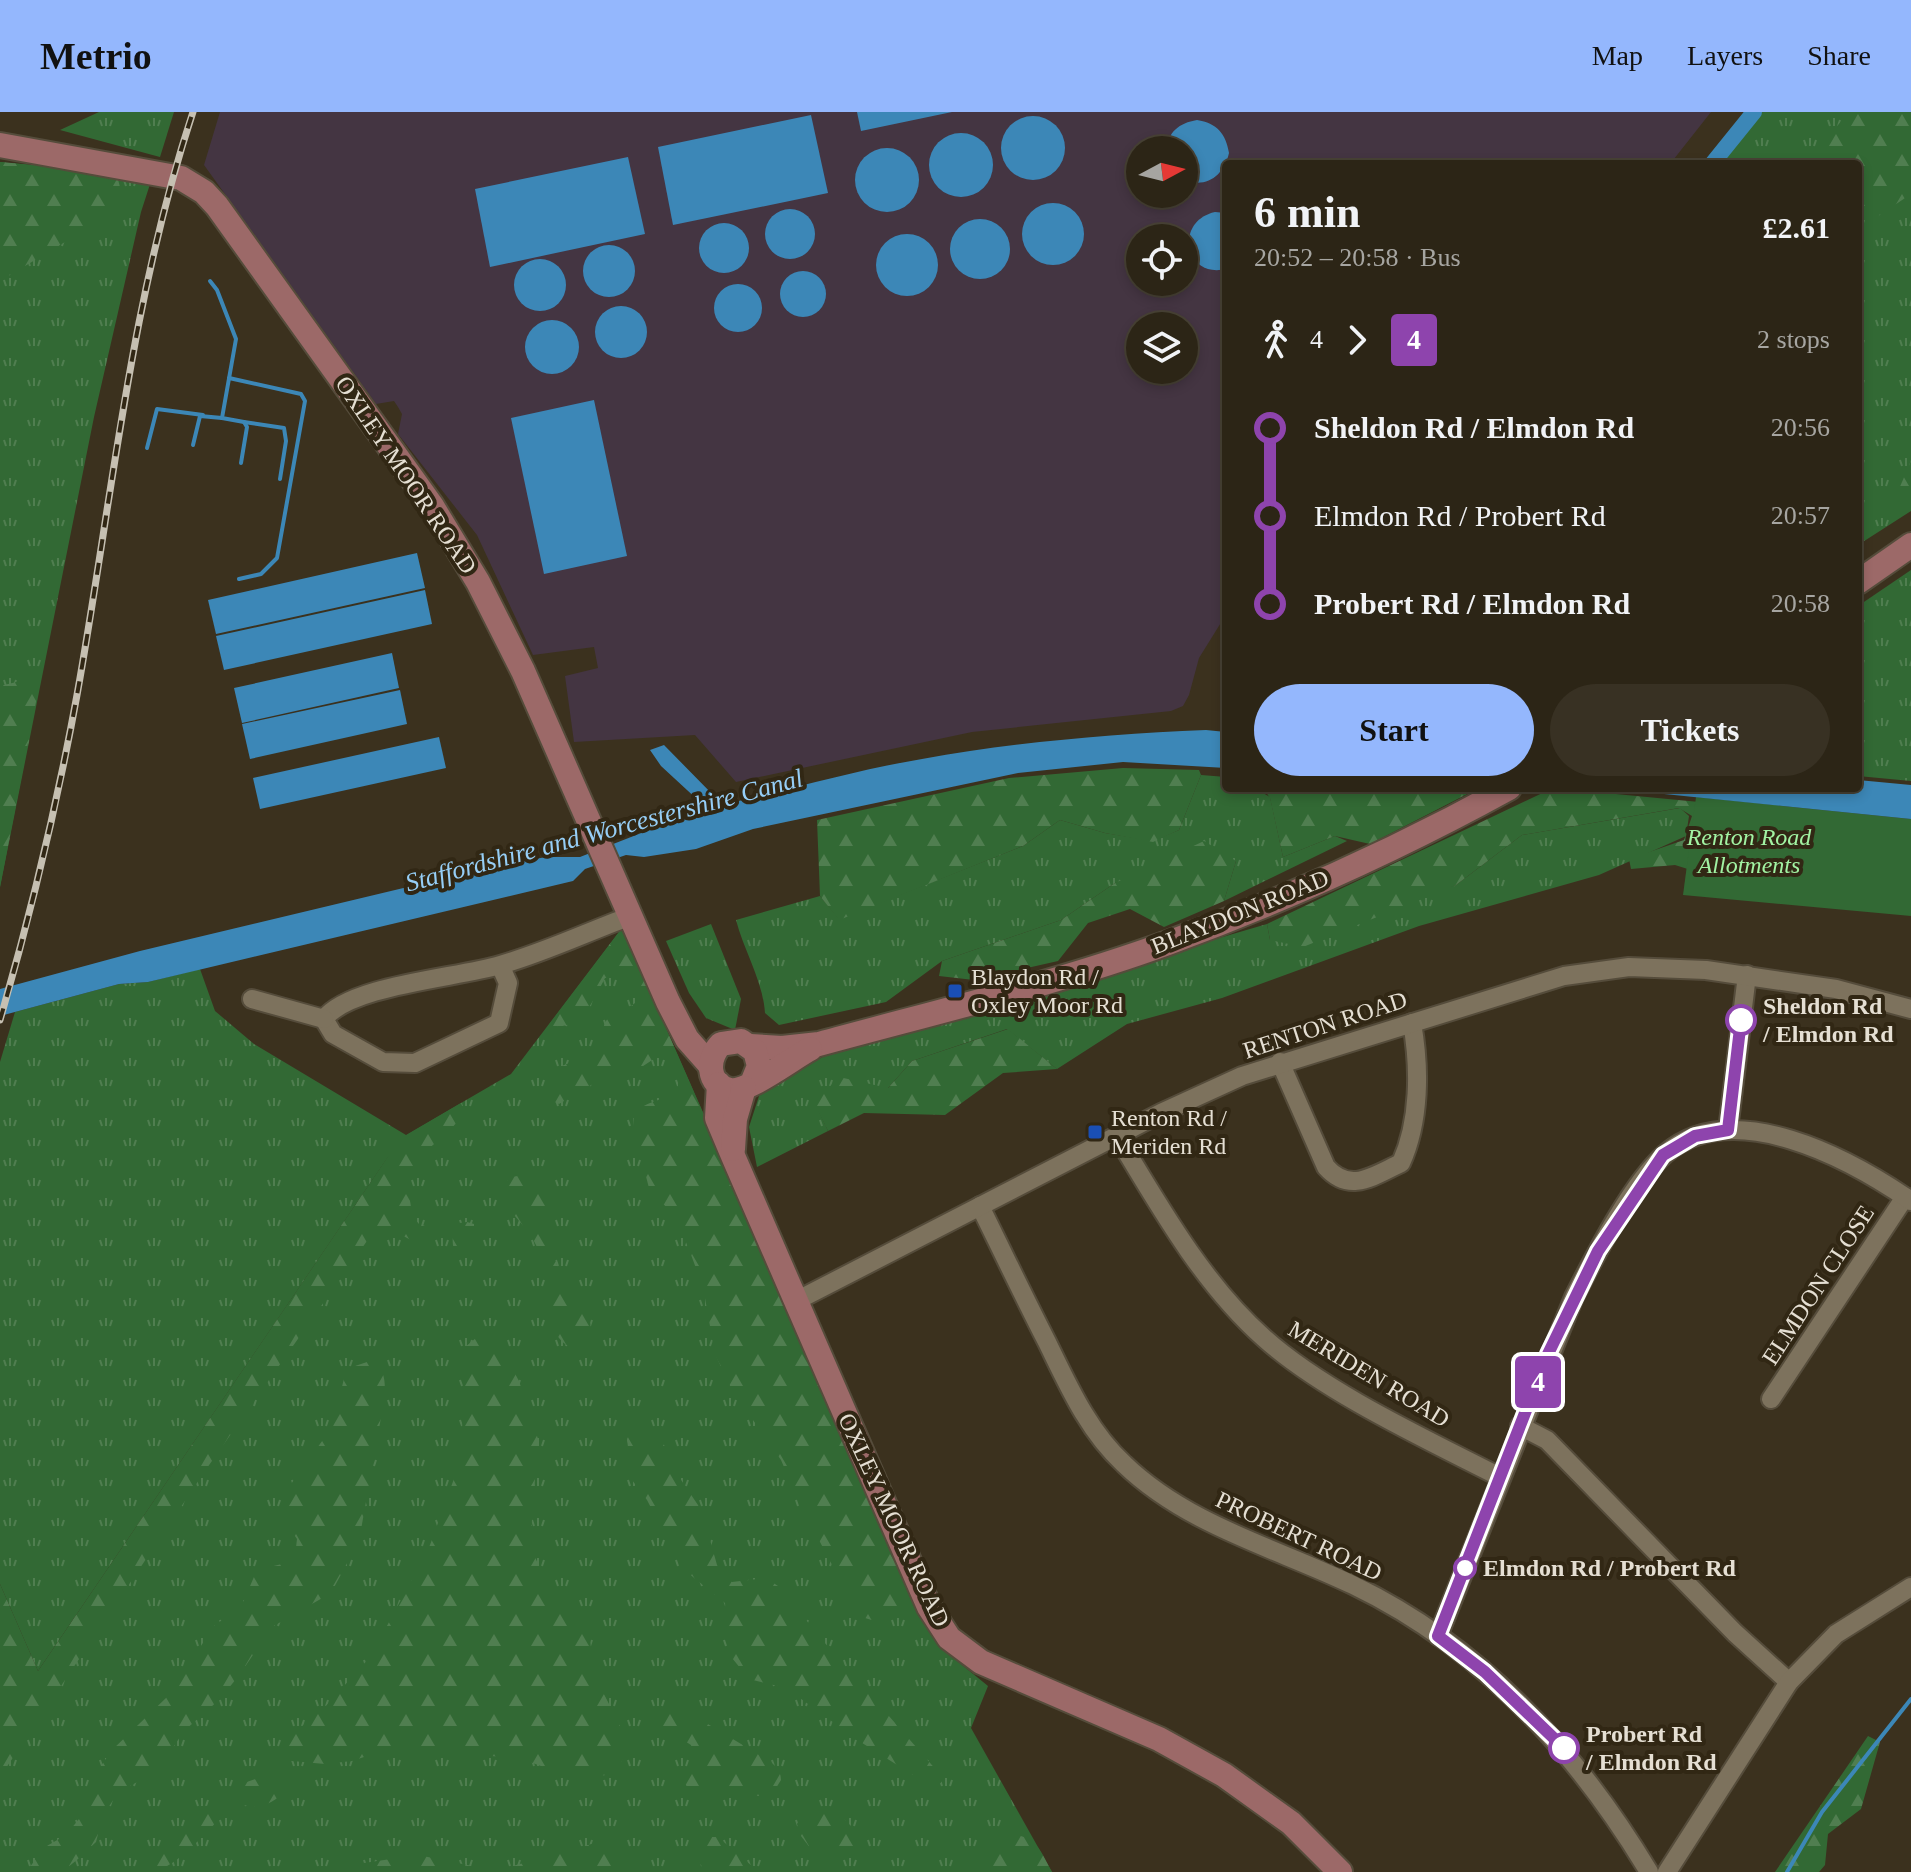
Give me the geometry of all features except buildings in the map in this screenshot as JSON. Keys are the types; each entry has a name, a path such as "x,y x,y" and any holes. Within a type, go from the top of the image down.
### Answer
{"street":[{"name":"OXLEY MOOR ROAD","path":"0,145 158,173 190,182 217,206 424,493 478,582 558,750 628,917 668,1002 687,1039 714,1075 717,1118 929,1607 949,1638 981,1662 1159,1739 1224,1775 1291,1823 1340,1872"},
{"path":"1862,579 1911,545"},
{"name":"BLAYDON ROAD","path":"740,1044 782,1048 819,1044 1049,981 1166,944 1309,886 1502,792"},
{"path":"324,1019 332,1009 374,992 500,965 628,917"},
{"path":"252,999 280,1000 324,1019 333,1034 383,1062 415,1063 499,1023 508,983 500,965"},
{"name":"RENTON ROAD","path":"796,1301 1200,1095 1280,1062 1601,969 1659,968 1747,975 1836,989 1911,1009"},
{"path":"1728,1130 1747,975"},
{"name":"OXLEY MOOR ROAD","path":"668,1002 703,1030 740,1044"},
{"path":"1280,1062 1326,1167 1335,1178 1358,1183 1401,1163 1409,1144 1417,1069 1412,1023"},
{"path":"740,1044 759,1066 748,1086 730,1090 714,1075 715,1051 740,1044"},
{"name":"BLAYDON ROAD","path":"748,1086 819,1044"},
{"name":"OXLEY MOOR ROAD","path":"733,1156 735,1119 748,1086"},
{"path":"1438,1636 1520,1426 1580,1286 1645,1178 1678,1145 1695,1136 1728,1130 1773,1136 1828,1154 1908,1199"},
{"name":"MERIDEN ROAD","path":"1117,1136 1190,1249 1238,1311 1263,1337 1312,1374 1500,1477"},
{"name":"ELMDON CLOSE","path":"1771,1399 1908,1199"},
{"name":"PROBERT ROAD","path":"980,1206 1078,1405 1121,1462 1180,1506 1354,1585 1438,1636 1485,1672 1569,1754 1615,1815 1649,1872"},
{"path":"1520,1426 1547,1440 1735,1633 1789,1682"},
{"path":"1667,1872 1789,1682 1836,1634 1911,1587"}],"shaded area":[{"path":"220,112 1711,112 1673,160 1222,160 1222,621 1199,658 1183,706 1171,711 972,732 736,782 695,735 574,742 565,676 598,668 594,647 533,655 477,535 398,434 402,414 394,401 376,404 204,165"}],"green space":[{"path":"99,112 174,112 160,157 60,130"},
{"path":"1762,112 1911,112 1911,511 1862,542 1862,160 1722,160"},
{"path":"1824,112 1911,112 1911,194 1868,223 1862,214 1862,160 1829,160 1827,139 1842,120"},
{"path":"0,162 152,178 141,212 94,417 0,887"},
{"path":"0,162 116,172 125,206 0,281"},
{"path":"1911,461 1911,508 1895,514 1896,496"},
{"path":"1911,570 1911,781 1862,776 1862,603"},
{"path":"41,676 0,887 0,686"},
{"path":"1123,768 1199,770 1201,775 1179,830 1153,842 1060,820 1023,846 839,920 820,896 817,820 1009,778"},
{"path":"1201,775 1222,777 1222,792 1261,792 1270,797 1283,857 1335,836 1347,841 1224,901 1236,861 1115,883 1061,920 942,961 886,1002 779,1025 765,1013 761,989 736,920 820,896 839,919 1023,846 1060,820 1105,833 1153,841 1179,830"},
{"path":"1266,792 1471,792 1370,844 1335,836 1283,857 1270,798"},
{"path":"1545,792 1595,792 1720,804 1691,870 1675,865 1631,869 1629,859 1684,840 1692,816 1679,808 1522,835 1456,885 1303,947 1270,940 1267,924"},
{"name":"Renton Road Allotments","path":"1696,797 1911,819 1911,916 1683,895"},
{"path":"1680,808 1689,816 1686,836 1599,875 1419,926 1222,998 1127,1024 1057,1069 1007,1029 912,1061 888,1088 815,1103 828,1131 757,1167 749,1127 760,1093 833,1051 1267,924 1270,940 1456,885 1522,835"},
{"path":"1204,841 1236,861 1224,901 1164,927 1130,909 1088,923 1058,961 974,980 939,976 942,961 1061,920 1115,883"},
{"path":"711,924 741,999 735,1030 706,1018 689,993 666,941"},
{"path":"622,928 931,1632 956,1660 988,1686 971,1728 1052,1872 0,1872 0,1757 390,1154 38,1671 0,1584 0,1062 15,1012 119,984 148,982 200,969 215,1011 254,1044 406,1135 511,1074"},
{"path":"622,928 911,1587 897,1616 875,1621 865,1618 849,1597 800,1504 781,1460 732,1390 715,1354 703,1287 676,1218 649,1188 633,1126 634,1113 639,1109 678,1090 678,1078 670,1058 660,1055 640,1068 615,1071 559,1104 551,1100 545,1090 556,1068 602,1051 607,1020 637,1001 628,980 605,978 590,1006 577,1020 560,1026 548,1026"},
{"path":"1008,1029 1057,1069 1003,1073 945,1115 864,1113 828,1131 814,1103 839,1077 888,1088 912,1061"},
{"path":"461,1103 464,1112 454,1126 423,1154 415,1164 411,1177 413,1217 419,1224 431,1228 433,1236 429,1244 420,1245 396,1232 374,1231 207,1468 0,1777 0,1584 38,1671 400,1139"},
{"path":"518,1176 542,1187 556,1262 588,1313 590,1332 585,1342 568,1346 559,1338 537,1247 504,1202 504,1184 510,1177"},
{"path":"459,1223 474,1224 474,1250 464,1257 455,1253 453,1237"},
{"path":"476,1338 498,1343 519,1381 538,1439 530,1546 551,1593 577,1617 590,1638 593,1672 629,1744 621,1762 606,1775 587,1778 565,1775 522,1759 438,1751 376,1753 352,1761 325,1764 281,1760 282,1743 325,1707 371,1656 430,1545 455,1476 462,1440 464,1348"},
{"path":"370,1361 379,1367 383,1375 385,1395 359,1541 331,1593 272,1627 240,1674 220,1699 184,1731 158,1770 118,1793 103,1815 96,1842 78,1859 62,1872 26,1872 45,1847 66,1835 79,1819 94,1789 97,1772 111,1751 166,1698 215,1625 241,1607 257,1570 282,1564 295,1556 297,1539 286,1516 286,1491 333,1426 345,1374 355,1366"},
{"path":"642,1427 653,1429 663,1441 669,1462 702,1511 717,1565 724,1578 732,1582 766,1578 781,1588 817,1634 938,1772 943,1780 938,1786 929,1785 859,1741 786,1688 749,1679 728,1653 725,1603 682,1568 647,1500 632,1480 627,1439 632,1430"},
{"path":"681,1708 771,1762 780,1771 781,1780 771,1796 689,1791 685,1783 694,1758 691,1745 644,1725 648,1712"},
{"path":"1868,1736 1880,1742 1861,1809 1828,1834 1825,1865 1819,1872 1775,1872"},
{"path":"269,1774 284,1777 286,1790 282,1795 259,1806 240,1803 238,1798 244,1783"},
{"path":"217,1805 222,1810 220,1818 197,1843 167,1866 148,1872 145,1862 205,1806"},
{"path":"825,1807 836,1811 856,1831 856,1846 842,1855 814,1853 801,1836 797,1824 803,1813"},
{"path":"1014,1835 1033,1842 1052,1872 973,1872 1002,1842"},
{"path":"705,1837 718,1837 759,1872 706,1872 695,1857 695,1845"},
{"path":"595,1843 613,1843 625,1849 629,1858 624,1870 336,1872 357,1864 418,1855 482,1868 509,1867"}],"water":[{"path":"857,112 952,112 861,131"},
{"path":"811,115 828,193 673,225 658,147"},
{"path":"1033,116 1051,122 1059,130 1065,148 1059,166 1051,174 1033,180 1015,174 1007,166 1001,148 1007,130 1015,122"},
{"path":"1197,120 1219,130 1226,140 1229,153 1227,160 1222,160 1219,174 1198,183 1198,136 1171,136 1176,129"},
{"path":"961,133 979,139 987,147 993,165 987,183 979,191 961,197 943,191 935,183 929,165 935,147 943,139"},
{"path":"887,148 905,154 913,162 919,180 913,198 905,206 887,212 869,206 861,198 855,180 861,162 869,154"},
{"path":"628,157 645,234 490,267 475,189"},
{"path":"1053,203 1075,212 1084,234 1075,256 1053,265 1031,256 1022,234 1031,212"},
{"path":"790,209 807,217 815,234 807,251 790,259 773,251 765,234 773,217"},
{"path":"1222,213 1222,269 1212,270 1198,263 1196,224 1202,217"},
{"path":"980,219 992,221 1001,228 1008,237 1008,261 1001,270 992,277 980,279 968,277 959,270 952,261 950,249 952,237 959,228 968,221"},
{"path":"724,223 741,231 749,248 741,265 724,273 707,265 699,248 707,231"},
{"path":"907,234 929,243 938,265 929,287 907,296 885,287 876,265 885,243"},
{"path":"609,245 627,253 635,271 627,289 609,297 591,289 583,271 591,253"},
{"path":"540,259 558,267 566,285 558,303 540,311 522,303 514,285 522,267"},
{"path":"803,271 812,272 819,278 825,285 825,303 819,310 812,316 803,317 794,316 787,310 781,303 780,294 781,285 787,278 794,272"},
{"path":"738,284 755,291 762,308 755,325 738,332 721,325 714,308 721,291"},
{"path":"621,306 639,314 647,332 639,350 621,358 603,350 595,332 603,314"},
{"path":"552,320 571,328 579,347 571,366 552,374 533,366 525,347 533,328"},
{"path":"594,400 627,556 544,574 511,418"},
{"path":"417,553 425,588 216,634 208,600"},
{"path":"425,590 432,624 224,670 216,636"},
{"path":"392,653 399,688 242,723 234,688"},
{"path":"400,690 407,724 250,759 242,724"},
{"path":"1222,732 1222,768 1123,762 1018,773 753,829 696,849 644,857 626,855 585,869 573,881 148,982 119,984 0,1016 0,989 140,951 487,868 546,857 580,857 700,810 700,802 661,766 650,750 664,745 717,799 726,804 873,769 957,753 1135,734"},
{"path":"439,737 446,768 260,809 253,778"},
{"path":"1862,780 1911,785 1911,819 1644,792 1862,792"}],"waterway":[{"path":"1715,160 1754,112"},
{"path":"210,281 217,290 236,339 222,418 244,422 247,427 241,463"},
{"path":"229,378 301,394 305,401 277,558 261,574 239,579"},
{"path":"147,448 157,409 203,415"},
{"path":"193,445 200,416 222,418"},
{"path":"244,422 284,428 286,441 280,479"},
{"path":"1787,1872 1822,1812 1911,1699"}],"railway":[{"path":"0,1020 33,899 61,777 124,402 153,256 193,112"}],"bus line":[{"name":"4","path":"1564,1748 1527,1709 1438,1636 1548,1354 1598,1251 1663,1155 1695,1136 1728,1130 1741,1020"}],"place":[{"name":"Blaydon Rd / Oxley Moor Rd","path":"955,991"},
{"name":"Sheldon Rd / Elmdon Rd","path":"1741,1020"},
{"name":"Renton Rd / Meriden Rd","path":"1095,1132"},
{"name":"Elmdon Rd / Probert Rd","path":"1465,1568"},
{"name":"Probert Rd / Elmdon Rd","path":"1564,1748"}],"water label":[{"name":"Staffordshire and Worcestershire Canal","path":"604,830"}]}
